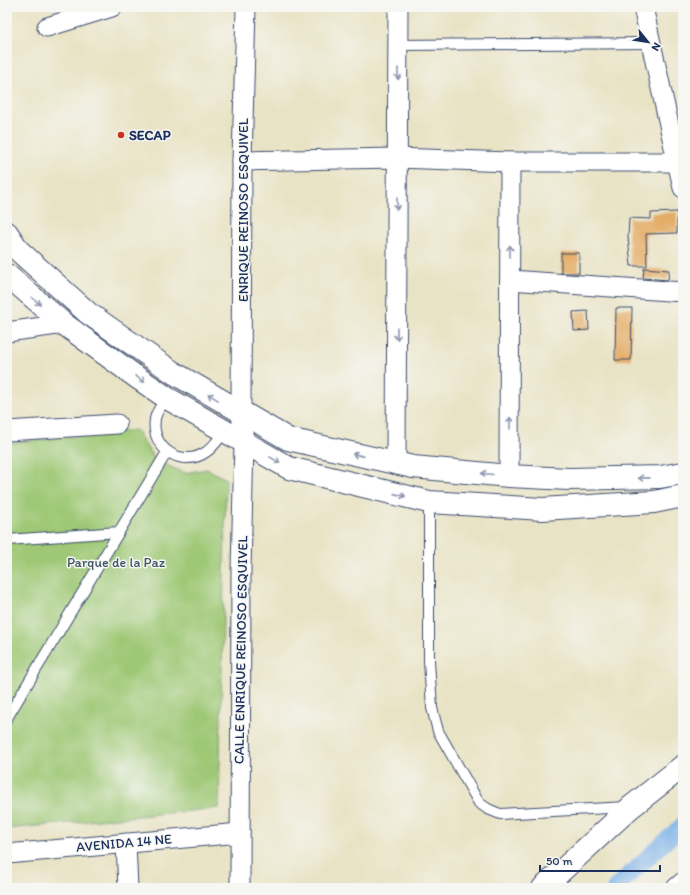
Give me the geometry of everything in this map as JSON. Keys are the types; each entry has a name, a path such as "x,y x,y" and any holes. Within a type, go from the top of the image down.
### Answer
{"main road":[{"path":"7,233 19,250 88,313 174,373 241,413 288,438 396,464 509,476 569,479 660,477 683,472"},
{"path":"7,275 64,324 167,398 289,468 429,502 542,509 654,502 683,496"},
{"path":"543,888 632,807 683,766"}],"street":[{"path":"47,27 112,7"},
{"name":"ENRIQUE REINOSO ESQUIVEL","path":"241,413 242,161 246,7"},
{"path":"396,464 398,7"},
{"path":"643,7 678,156 683,188"},
{"path":"242,161 397,158 510,162 678,156"},
{"path":"509,476 510,162"},
{"path":"510,280 683,292"},
{"path":"7,332 64,324"},
{"name":"CALLE ENRIQUE REINOSO ESQUIVEL","path":"240,888 241,572 244,442 241,413"},
{"path":"7,431 117,424"},
{"name":"AVENIDA 14 NE","path":"7,854 240,833"},
{"path":"126,843 128,888"},
{"path":"676,888 683,882"}],"lane":[{"path":"398,46 651,43"},
{"path":"167,398 158,410 154,428 160,445 167,452 176,457 187,459 198,457 207,452 224,431"},
{"path":"7,718 167,452"},
{"path":"429,502 429,661 432,708 438,731 479,803 500,814 632,807"},
{"path":"7,540 119,532"}],"green space":[{"name":"Parque de la Paz","path":"136,430 155,460 185,473 207,469 226,479 219,808 7,829 7,443"}],"building":[{"path":"677,212 677,233 646,234 647,266 631,266 628,237 629,218 651,219 651,213"},
{"path":"561,253 579,253 579,273 561,273"},
{"path":"644,268 669,270 668,280 643,278"},
{"path":"616,308 632,308 631,360 615,360"},
{"path":"588,311 589,330 574,331 573,312"}],"waterway":[{"path":"615,888 683,825"}],"place":[{"name":"SECAP","path":"121,135"}]}
